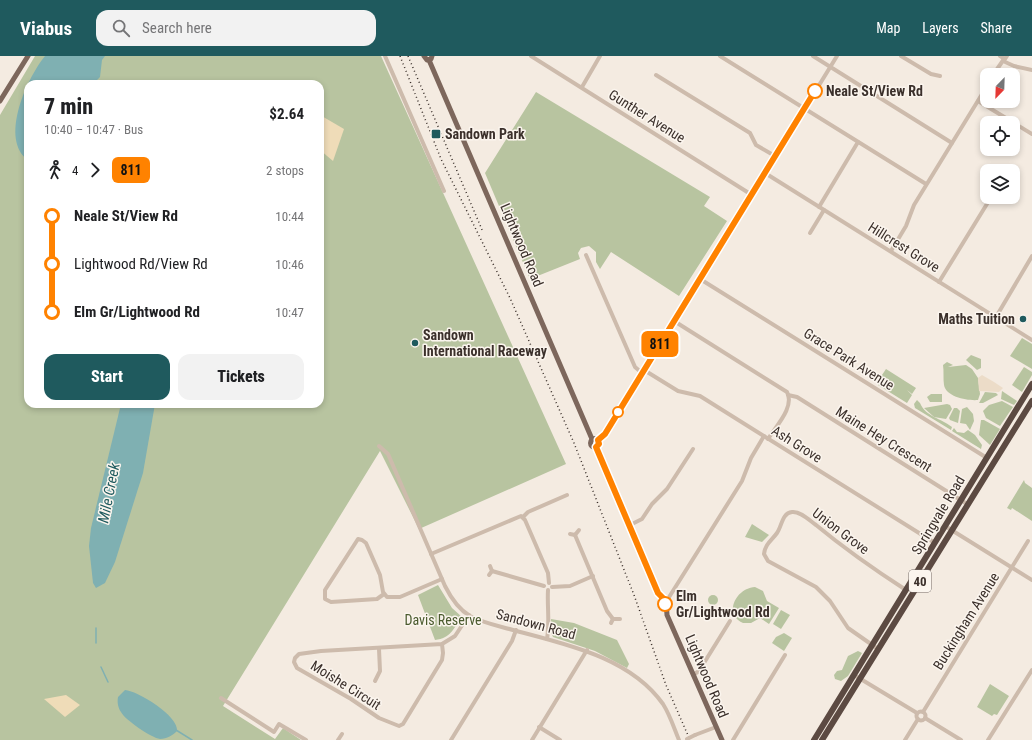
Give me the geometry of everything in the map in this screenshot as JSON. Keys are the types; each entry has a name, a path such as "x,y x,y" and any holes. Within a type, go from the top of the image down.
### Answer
{"highway":[{"name":"Springvale Road","path":"814,740 1032,384"},
{"name":"Springvale Road","path":"822,740 1032,401"},
{"path":"1001,434 1008,439"}],"main road":[{"path":"0,101 2,93 28,56"},
{"path":"424,56 425,59 430,58"},
{"name":"Lightwood Road","path":"430,58 592,439 590,445 596,447 628,526 658,593 666,602 665,609 667,615 722,740"},
{"path":"592,439 598,440 599,444 596,447"}],"street":[{"path":"385,56 436,169 444,191"},
{"name":"Gunther Avenue","path":"531,56 752,195"},
{"path":"582,87 600,56"},
{"path":"720,56 926,184"},
{"path":"813,56 952,143"},
{"path":"598,440 605,434 836,56"},
{"path":"901,56 931,74 940,76"},
{"path":"1000,56 1005,58 1014,66 1032,70"},
{"path":"998,68 1005,58"},
{"path":"656,75 750,133 756,144 775,156"},
{"path":"891,251 926,184 980,98"},
{"path":"978,101 1032,134"},
{"path":"819,207 858,142"},
{"name":"Hillcrest Grove","path":"765,173 1032,340"},
{"path":"939,282 987,204"},
{"path":"810,233 824,210"},
{"path":"586,255 635,367 643,372"},
{"path":"996,317 1032,256"},
{"name":"Grace Park Avenue","path":"700,279 986,458"},
{"path":"674,321 785,390 788,396 787,408 768,439"},
{"name":"Ash Grove","path":"643,372 678,391 698,395 935,543"},
{"name":"Maine Hey Crescent","path":"788,396 796,397 968,504"},
{"path":"666,602 742,481 751,458 764,436"},
{"name":"Sandown Road","path":"379,446 388,454 452,600 468,615 482,621 587,650 618,666 654,694 665,708 679,740"},
{"path":"628,526 642,518 652,504 666,490 693,449"},
{"path":"523,518 529,511 567,495"},
{"name":"Union Grove","path":"878,649 848,628 830,601 820,590 768,561 764,554 766,545 778,531 785,516 790,513 797,512 844,548 906,590"},
{"path":"431,554 517,517 523,518"},
{"path":"523,518 548,573 549,586 547,604 550,623 547,639"},
{"path":"945,526 1032,580"},
{"path":"579,530 572,534 612,621 620,619"},
{"path":"384,594 376,599 331,602 325,599 325,590 358,539 366,543 380,575 384,594 389,597 398,597 442,579"},
{"name":"Buckingham Avenue","path":"923,712 1028,541"},
{"path":"490,566 490,573 544,586 570,586 592,576"},
{"path":"442,644 455,636 468,615"},
{"path":"693,675 700,671 730,621"},
{"path":"451,740 512,640 516,630"},
{"name":"Moishe Circuit","path":"442,644 442,660 403,724 399,726 379,718 351,699 297,668 294,662 294,658 299,654 321,651 442,644"},
{"path":"375,681 380,671 379,648"},
{"path":"532,740 587,650"},
{"path":"733,740 785,655"},
{"path":"988,740 1032,670"},
{"path":"854,675 917,713 923,712 925,718 961,740"},
{"path":"221,698 274,732 279,724 306,740"},
{"path":"905,740 918,719 917,713"},
{"path":"918,719 922,720 925,718"},
{"path":"539,727 560,740"},
{"path":"686,739 716,727"},
{"path":"338,740 342,734"}],"green space":[{"name":"Sandown International Raceway","path":"35,56 381,56 566,464 419,529 380,451 223,706 275,739 283,728 301,740 0,740 0,115"},
{"path":"536,92 710,197 704,206 727,221 679,296 611,252 600,269 596,262 596,252 589,246 581,248 578,253 580,259 530,279 485,173"},
{"path":"1022,338 1032,344 1032,369 1010,356"},
{"path":"971,355 981,359 981,368 977,370 966,360"},
{"path":"947,362 953,365 948,367 966,365 972,369 978,378 980,394 978,400 969,400 949,393 944,385 943,365"},
{"path":"1024,367 1032,372 1032,375 1022,392 1012,385"},
{"path":"886,369 916,388 912,394 907,390 912,395 907,403 878,385 878,381"},
{"path":"1002,391 1017,401 1014,405 1001,399"},
{"path":"985,392 996,393 998,395 983,403 979,403"},
{"path":"931,394 942,394 942,402 930,402 927,397"},
{"path":"917,400 926,411 952,427 951,430 915,408 914,404"},
{"path":"1002,401 1013,407 1000,426 986,418 983,411 989,405"},
{"path":"947,404 950,405 952,409 946,419 934,417 924,408"},
{"path":"967,407 973,414 974,421 970,430 966,424 960,423 962,409"},
{"path":"954,408 957,408 960,411 958,423 950,420 949,418"},
{"path":"981,420 984,420 1000,429 990,445 979,435"},
{"path":"954,428 957,432 964,433 968,430 975,435 982,445 981,449 952,431"},
{"path":"1024,480 1025,483 1032,488 1032,521 1012,508 1011,510 1007,508"},
{"path":"752,524 769,535 762,542 745,537"},
{"name":"Davis Reserve","path":"438,585 452,608 462,617 448,635 435,640 418,595"},
{"path":"755,587 763,591 767,601 779,608 769,624 760,618 751,623 743,623 737,619 734,614 734,602 738,596 748,588"},
{"path":"711,595 715,595 718,600 715,605 711,605 708,602 708,598"},
{"path":"781,610 790,615 781,629 773,624"},
{"path":"551,619 574,623 617,640 629,664 627,668 595,651 553,637 550,631"},
{"path":"784,633 792,638 784,651 772,643 776,637"},
{"path":"858,651 862,653 848,676 841,681 835,679 834,675 837,671 842,670 848,656"},
{"path":"990,684 1009,696 997,715 994,714 992,716 977,707"}],"sand":[{"path":"324,117 344,129 333,161 324,153"},
{"path":"66,695 80,705 65,717 44,699"}],"shaded area":[{"path":"982,375 1003,388 999,392 979,391 978,378"}],"water":[{"path":"45,56 105,56 102,60 100,77 97,80 30,80"},
{"path":"24,93 24,156 20,151 16,139 18,110"},
{"path":"120,408 154,408 143,473 115,562 105,583 96,588 93,583 89,546 91,528"},
{"path":"125,690 131,691 157,705 172,718 176,725 177,731 170,736 160,739 133,724 123,715 118,705 118,697"}],"waterway":[{"name":"Mile Creek","path":"96,628 96,643"},
{"name":"Mile Creek","path":"101,667 108,682"},
{"name":"Mile Creek","path":"176,730 192,740"}],"railway":[{"path":"400,56 441,159 510,298 574,443 634,595 666,685 690,740"},
{"path":"408,56 483,232"}],"bus line":[{"name":"811","path":"665,604 665,600 660,597 658,593 606,474 596,447 599,444 598,440 605,434 815,91"}],"place":[{"name":"Neale St/View Rd","path":"815,91"},
{"name":"Sandown Park","path":"436,134"},
{"name":"Maths Tuition","path":"1023,319"},
{"name":"Sandown International Raceway","path":"415,343"},
{"name":"Elm Gr/Lightwood Rd","path":"665,604"}]}
